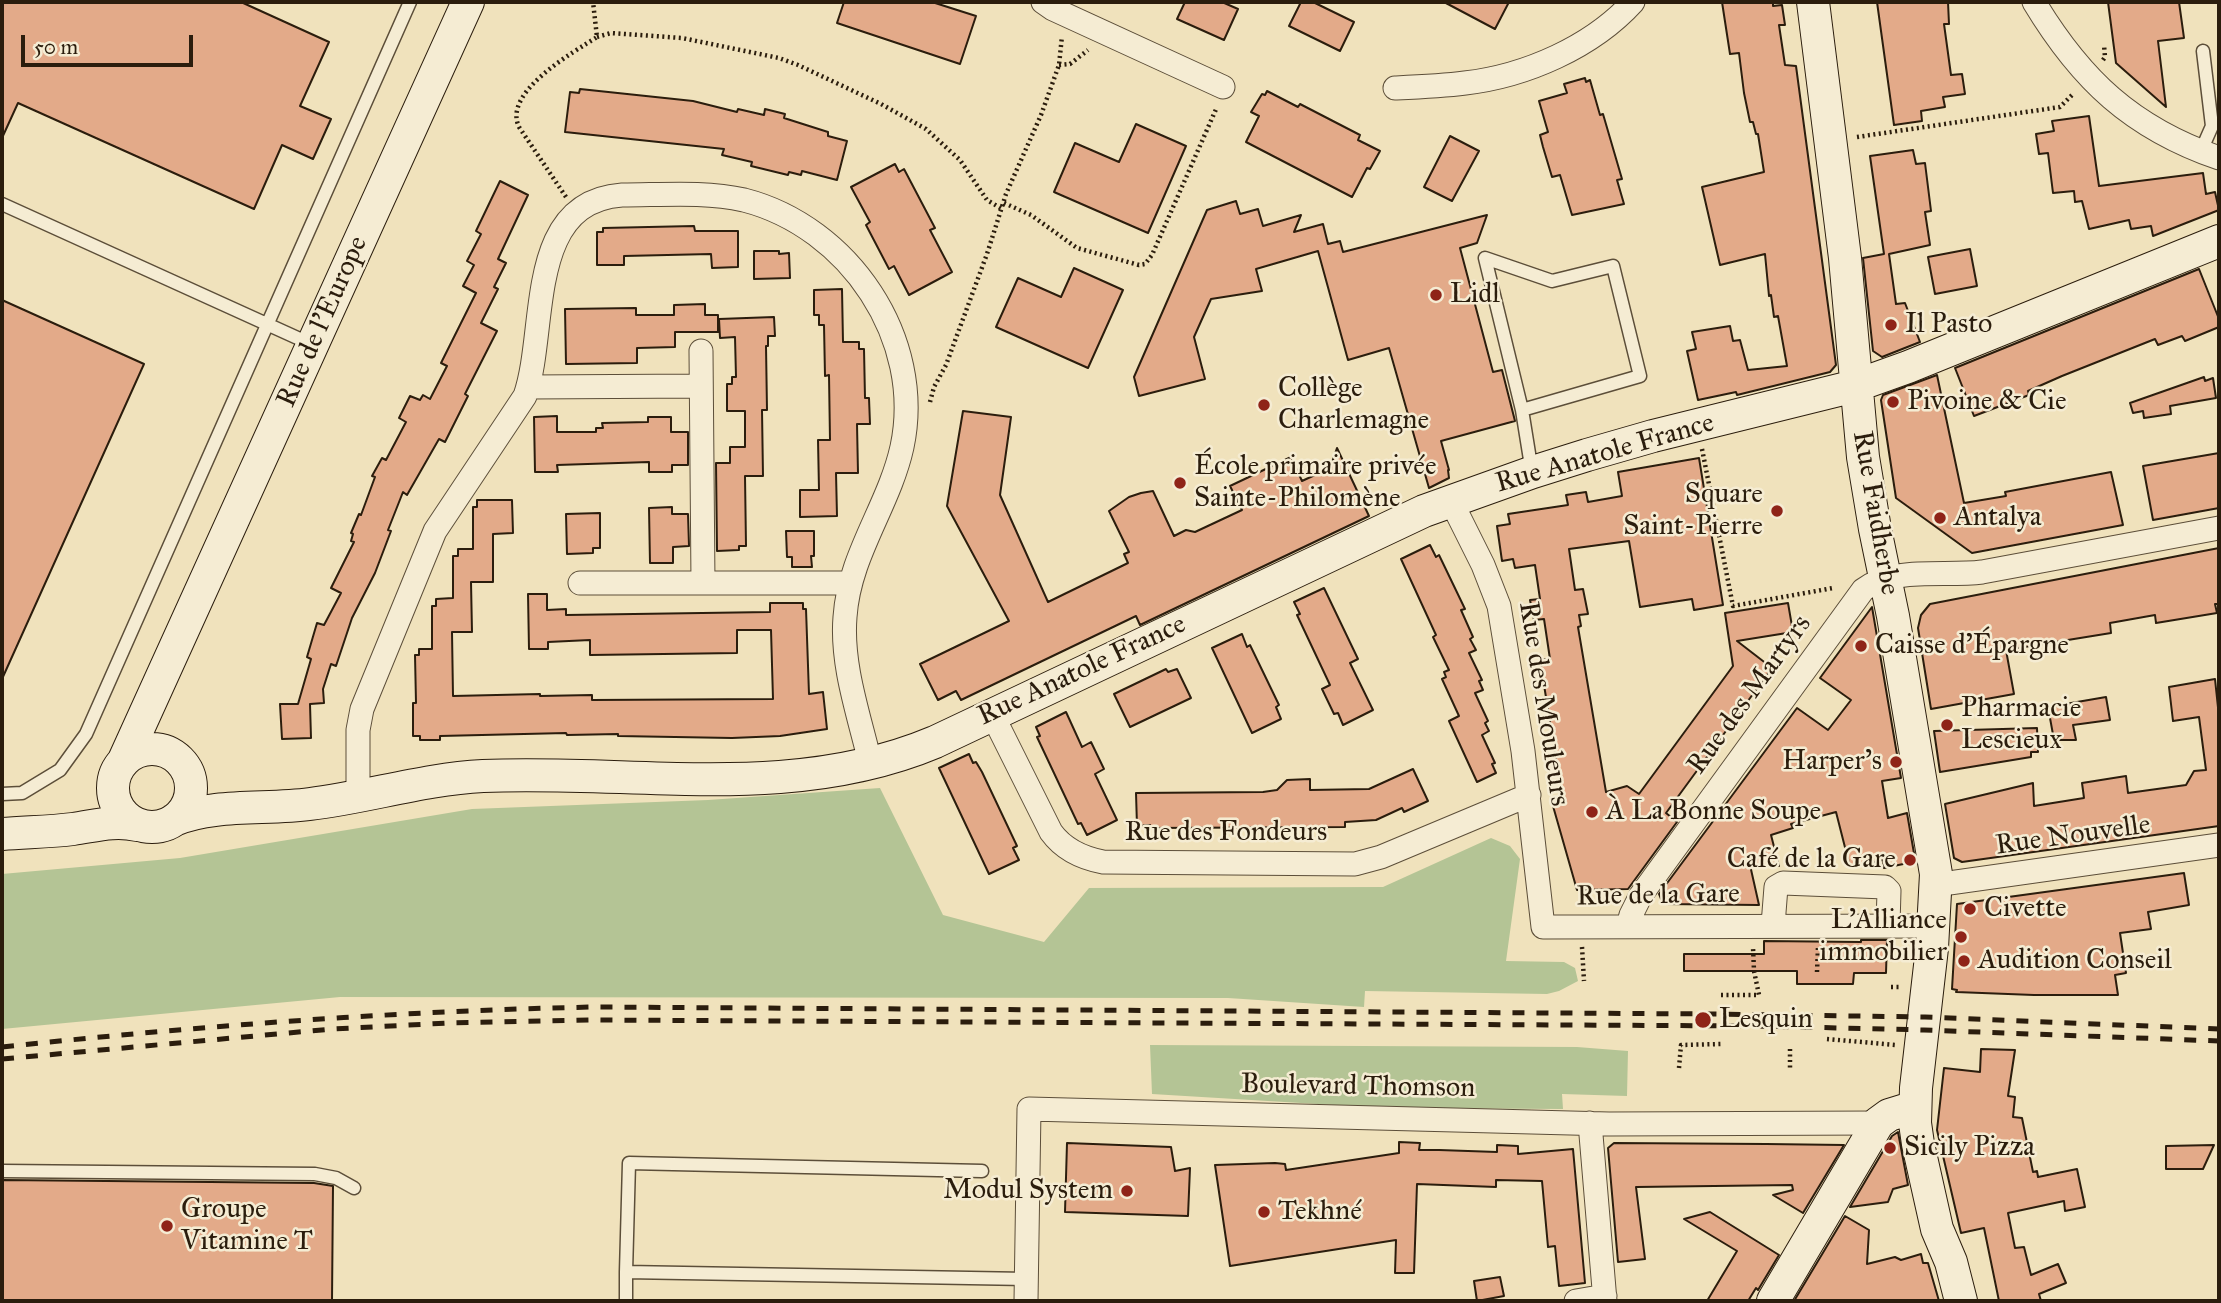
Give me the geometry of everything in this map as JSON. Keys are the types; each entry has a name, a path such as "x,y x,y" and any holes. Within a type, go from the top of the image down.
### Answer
{"street":[{"name":"Rue de l'Europe","path":"178,642 466,2"},
{"path":"1043,2 1064,15 1223,86"},
{"path":"1395,88 1467,83 1494,78 1527,67 1588,40 1633,2"},
{"name":"Rue Faidherbe","path":"1812,2 1846,258 1863,457 1934,857 1934,926 1915,1123 1937,1229 1951,1262 1961,1301"},
{"path":"2034,2 2076,63 2109,97 2159,132 2210,155"},
{"path":"358,795 359,718 429,542 441,519 521,402 528,387 548,257 555,238 576,213 608,196 695,195 739,199 781,214 813,232 850,266 871,291 892,333 902,365 906,420 897,465 849,583 845,617 845,648 870,762"},
{"name":"Rue Anatole France","path":"174,820 205,810 313,804 432,781 465,778 564,775 750,780 821,772 870,762 922,747 1284,576 1451,501 1532,472 1653,436 1856,386 2219,242"},
{"path":"701,351 703,583"},
{"path":"528,387 701,386"},
{"name":"Rue des Mouleurs","path":"1451,501 1483,565 1499,606 1529,794 1543,927"},
{"path":"1884,578 1982,572 2219,528"},
{"name":"Rue des Martyrs","path":"1628,926 1640,895 1854,603 1864,590 1884,578"},
{"path":"580,583 849,583"},
{"path":"2,834 126,822 156,828 174,820 187,806 191,781 166,733 163,716 167,683 178,642"},
{"path":"46,831 66,823 103,796 119,769 178,642"},
{"name":"Rue des Fondeurs","path":"992,714 1051,832 1064,847 1074,853 1102,862 1355,864 1381,857 1529,794"},
{"path":"137,825 122,814 115,802 113,790 119,769 135,753 148,749 161,750 182,764"},
{"name":"Rue Anatole France","path":"182,764 206,785 220,792 278,806"},
{"name":"Rue Nouvelle","path":"1936,885 2219,845"},
{"path":"1763,925 1776,887 1783,883 1885,887 1889,891 1888,925"},
{"name":"Rue de la Gare","path":"1543,927 1934,926"},
{"path":"1773,1301 1878,1123 1889,1115 1915,1107"},
{"name":"Boulevard Thomson","path":"1026,1290 1029,1109 1590,1123 1878,1123"},
{"path":"1576,1301 1605,1299 1590,1123"}],"lane":[{"path":"2,794 22,793 60,770 86,734 410,2"},
{"path":"2203,51 2212,126 2210,155"},
{"path":"2,204 313,345"},
{"path":"1522,410 1640,376 1613,266 1552,281 1485,258 1522,410 1532,472"},
{"path":"626,1301 629,1163 982,1171"},
{"path":"2,1171 315,1174 335,1178 354,1188"},
{"path":"626,1272 1026,1290"}],"path":[{"path":"593,2 597,37"},
{"path":"928,412 932,393 946,365 1003,206 1059,65 1064,15"},
{"path":"576,213 519,127 516,117 527,91 534,83 558,62 597,37 611,33 682,38 765,55 798,65 881,104 926,129 960,159 983,196 1035,218 1077,248 1139,265 1145,264 1153,256 1222,95 1223,86"},
{"path":"1059,65 1070,64 1109,35"},
{"path":"1872,134 2060,107 2090,77"},
{"path":"1697,426 1733,606 1833,588"},
{"path":"1721,995 1759,995 1754,971 1763,925"},
{"path":"1580,926 1584,981"},
{"path":"1828,1039 1923,1036"},
{"path":"1679,1068 1681,1045 1721,1044"},
{"path":"1790,1049 1790,1071"}],"green space":[{"path":"880,788 943,915 1044,942 1089,888 1383,887 1491,838 1510,846 1520,859 1506,961 1564,962 1575,968 1578,981 1547,994 1365,991 1364,1007 1228,998 340,997 2,1029 2,874 180,858 472,809 708,800"},
{"path":"1150,1045 1577,1047 1628,1051 1627,1096 1562,1094 1563,1109 1384,1108 1152,1094"}],"building":[{"path":"2,2 241,2 329,42 300,106 331,119 313,159 282,145 254,209 18,103 2,138"},
{"path":"844,2 932,2 976,16 960,64 837,23"},
{"path":"1185,2 1222,2 1238,9 1224,40 1177,19"},
{"path":"1301,2 1313,2 1354,22 1340,51 1289,26"},
{"path":"1444,2 1509,2 1495,29"},
{"path":"1722,2 1773,2 1773,6 1782,5 1785,25 1779,25 1785,65 1796,66 1836,365 1830,372 1737,395 1736,392 1698,400 1687,351 1696,349 1692,332 1730,326 1733,341 1740,340 1748,370 1787,366 1778,316 1774,317 1771,295 1769,296 1765,254 1720,265 1702,187 1764,172 1758,134 1753,122 1750,122 1739,53 1730,54"},
{"path":"1877,2 1948,2 1949,24 1944,24 1951,75 1962,74 1965,94 1943,97 1945,107 1921,111 1922,121 1894,125"},
{"path":"2108,2 2179,2 2184,38 2158,41 2166,107 2116,63"},
{"path":"1585,78 1586,82 1590,80 1600,115 1603,114 1622,179 1617,180 1624,204 1572,215 1560,175 1552,177 1543,147 1540,135 1548,132 1539,101 1567,93 1564,84"},
{"path":"580,89 693,101 737,112 738,109 764,115 765,109 785,114 784,118 847,141 837,180 802,171 801,175 789,172 788,175 751,166 752,162 722,155 724,149 565,132 570,92 579,93"},
{"path":"1267,91 1298,107 1300,104 1360,135 1358,140 1380,151 1370,169 1367,168 1352,197 1246,142 1259,116 1251,112 1262,94 1265,95"},
{"path":"2089,116 2099,186 2203,173 2206,194 2215,192 2219,210 2153,236 2151,226 2131,229 2129,220 2089,229 2082,201 2075,202 2074,191 2053,193 2048,153 2039,154 2036,134 2054,131 2052,121"},
{"path":"1136,124 1186,146 1148,233 1054,192 1075,143 1119,162"},
{"path":"1450,136 1479,151 1452,201 1424,187"},
{"path":"1913,150 1916,164 1925,163 1931,211 1925,212 1930,245 1889,254 1896,304 1905,303 1920,342 1882,357 1873,351 1863,258 1884,254 1870,156"},
{"path":"895,164 899,172 904,169 935,228 930,230 952,272 909,295 894,266 889,269 866,225 870,222 851,187"},
{"path":"500,181 528,195 498,259 506,263 494,287 498,289 481,323 497,331 465,394 468,396 445,442 439,439 407,495 403,492 375,573 352,618 336,666 331,664 323,689 324,703 310,704 311,738 282,739 280,704 298,704 311,659 307,657 317,623 324,625 341,593 331,588 354,542 351,541 351,533 359,514 361,515 375,477 372,476 382,458 386,460 406,422 399,418 410,396 420,400 423,395 430,399 447,366 441,363 476,293 463,286 474,265 467,261 481,234 476,231"},
{"path":"1236,201 1240,214 1258,209 1263,226 1301,215 1294,232 1323,224 1328,244 1340,241 1343,252 1487,215 1477,243 1460,248 1493,372 1502,370 1515,421 1441,441 1449,478 1429,488 1389,348 1348,360 1318,251 1256,269 1262,291 1211,299 1194,337 1205,379 1139,396 1134,377 1207,210"},
{"path":"694,226 695,231 738,231 738,267 712,268 711,254 624,256 624,265 597,265 597,232 603,232 603,228"},
{"path":"1970,249 1977,286 1935,294 1928,257"},
{"path":"754,251 789,253 790,278 754,279"},
{"path":"1074,268 1123,290 1088,368 996,327 1018,278 1061,297"},
{"path":"2199,269 2219,319 2219,327 2185,341 2182,336 2158,345 2155,339 2062,376 2028,391 2029,395 1974,416 1955,368"},
{"path":"842,289 843,342 859,342 859,349 864,349 865,398 869,398 870,424 857,424 858,473 836,473 837,516 800,517 800,490 819,490 818,440 830,440 829,375 825,376 824,325 819,325 819,315 814,315 814,290"},
{"path":"2,300 144,364 2,679"},
{"path":"705,304 705,315 718,315 718,332 675,332 675,347 637,348 637,363 566,364 565,309 636,308 636,315 674,315 674,305"},
{"path":"774,317 775,336 768,336 766,346 767,410 762,410 763,476 745,476 746,546 739,546 739,550 717,551 716,463 730,463 730,447 745,447 745,411 727,411 727,384 732,384 732,377 736,377 735,337 720,338 719,319"},
{"path":"1937,375 1964,503 2006,496 2005,492 2111,472 2123,525 1972,553 1896,498 1881,400 1883,395"},
{"path":"2204,377 2205,381 2213,378 2216,398 2170,406 2171,414 2144,418 2143,411 2133,413 2130,403"},
{"path":"963,411 1011,417 1000,495 1048,602 1128,563 1124,554 1129,552 1109,511 1129,497 1141,493 1153,491 1174,536 1186,530 1195,532 1242,510 1230,486 1291,457 1302,481 1330,468 1337,448 1369,516 1140,625 1136,616 961,700 956,691 938,700 920,664 1009,621 947,506"},
{"path":"557,416 557,432 596,432 596,428 603,428 602,423 648,422 648,417 671,417 671,432 688,432 688,465 672,465 672,472 649,472 649,462 557,465 558,472 535,472 534,417"},
{"path":"2219,453 2219,508 2153,520 2143,466"},
{"path":"1699,458 1723,605 1694,610 1692,599 1640,607 1629,541 1569,549 1575,590 1583,589 1588,614 1579,615 1581,626 1578,627 1606,792 1627,786 1639,794 1733,666 1725,613 1788,603 1793,632 1737,641 1772,668 1666,813 1677,822 1628,889 1577,890 1553,806 1563,803 1540,660 1550,659 1544,619 1534,620 1530,600 1540,599 1535,565 1515,568 1513,559 1502,561 1497,526 1510,524 1508,514 1568,505 1566,495 1586,492 1588,502 1622,496 1618,472"},
{"path":"477,500 512,500 513,533 493,534 493,582 471,582 472,632 452,632 453,696 540,694 592,695 592,700 773,699 771,630 737,630 737,653 590,655 590,640 548,642 548,649 529,649 528,594 547,594 547,610 566,609 566,615 770,612 770,603 803,603 803,609 806,609 809,694 823,692 827,729 780,736 732,738 566,733 440,736 440,740 420,740 420,736 413,736 413,703 416,703 415,655 419,655 419,649 432,649 432,606 436,606 436,599 453,598 453,556 458,556 458,549 473,549 473,507 477,507"},
{"path":"672,507 672,514 688,514 689,546 673,547 673,563 650,563 649,508"},
{"path":"600,513 600,548 593,548 593,553 567,554 566,514"},
{"path":"786,531 814,531 812,567 792,567 792,557 787,557"},
{"path":"1430,545 1436,557 1439,555 1465,609 1461,610 1476,650 1469,653 1482,680 1479,681 1483,690 1475,693 1488,721 1485,723 1489,731 1482,735 1495,763 1492,764 1496,773 1477,782 1449,721 1459,716 1442,679 1446,677 1444,672 1449,670 1401,559"},
{"path":"2219,548 2219,604 2215,604 2217,613 2156,623 2155,615 2110,623 2111,633 2006,650 2014,694 1931,709 1918,628 1921,615 1930,604"},
{"path":"1324,588 1358,659 1350,663 1373,710 1343,725 1338,713 1334,714 1322,689 1330,685 1297,615 1300,614 1294,602"},
{"path":"1872,607 1901,778 1882,781 1888,818 1907,813 1915,859 1913,862 1884,868 1883,860 1850,867 1836,812 1791,824 1793,828 1771,835 1779,866 1750,865 1759,905 1663,904 1659,894 1797,708 1828,730 1851,700 1820,678"},
{"path":"1242,634 1279,705 1276,707 1281,719 1252,733 1212,648"},
{"path":"1166,669 1168,672 1177,669 1191,698 1130,727 1114,694"},
{"path":"2215,679 2219,717 2219,826 1962,862 1954,858 1945,804 2033,783 2034,806 2084,798 2082,783 2126,776 2128,793 2186,785 2194,771 2206,770 2199,717 2173,721 2169,687"},
{"path":"2106,697 2110,720 2073,725 2076,740 2054,740 2048,707"},
{"path":"1066,712 1082,747 1091,742 1104,769 1095,774 1117,820 1087,835 1081,823 1078,824 1037,737 1040,736 1036,727"},
{"path":"2037,728 2038,752 2031,752 2031,757 1940,772 1934,731"},
{"path":"969,754 982,772 1017,846 1013,848 1019,860 989,874 939,768"},
{"path":"1413,769 1428,801 1404,812 1402,808 1376,820 1345,822 1345,827 1137,826 1136,793 1263,792 1277,790 1287,780 1310,779 1310,790 1369,789"},
{"path":"2184,873 2189,905 2148,912 2151,929 2120,933 2126,973 2115,975 2118,995 2034,995 1956,992 1957,990 1952,989 1957,904"},
{"path":"1887,940 1886,973 1854,973 1853,984 1797,984 1797,971 1684,971 1684,954 1764,954 1764,941"},
{"path":"1981,1049 2015,1050 2008,1096 2015,1097 2013,1117 2022,1118 2033,1172 2037,1171 2038,1177 2077,1169 2085,1207 2065,1211 2064,1201 2008,1213 2015,1248 2024,1247 2031,1275 2058,1264 2066,1283 2039,1294 2041,1301 1999,1301 1984,1228 1961,1233 1937,1130 1944,1068 1980,1072"},
{"path":"1898,1132 1908,1185 1893,1189 1888,1202 1850,1207 1892,1136"},
{"path":"1399,1142 1420,1143 1419,1150 1497,1152 1497,1145 1518,1146 1518,1154 1573,1149 1585,1283 1559,1286 1555,1246 1548,1247 1542,1181 1496,1180 1496,1187 1417,1184 1414,1273 1395,1273 1396,1240 1230,1266 1215,1165 1275,1163 1285,1164 1286,1170 1399,1153"},
{"name":"Modul System","path":"1067,1143 1171,1147 1175,1171 1190,1168 1188,1216 1065,1212"},
{"path":"1614,1143 1844,1145 1803,1213 1773,1195 1793,1190 1792,1185 1636,1187 1645,1259 1618,1262 1608,1148"},
{"path":"2214,1145 2203,1169 2166,1169 2166,1146"},
{"name":"Groupe Vitamine T","path":"2,1180 314,1183 333,1186 332,1301 2,1301"},
{"path":"1710,1212 1779,1255 1758,1290 1756,1288 1748,1301 1707,1301 1737,1251 1684,1219"},
{"path":"1845,1216 1869,1230 1867,1264 1895,1257 1901,1260 1921,1254 1923,1263 1928,1263 1939,1301 1794,1301"},
{"path":"1500,1277 1504,1296 1477,1301 1474,1281"}],"railway":[{"path":"2,1047 298,1021 594,1007 1714,1014 1925,1017 2219,1029"},
{"path":"2,1059 332,1029 593,1020 1758,1026 2219,1041"}],"place":[{"name":"Lidl","path":"1436,295"},
{"name":"Il Pasto","path":"1891,325"},
{"name":"Pivoine & Cie","path":"1893,402"},
{"name":"Collège Charlemagne","path":"1264,405"},
{"name":"École primaire privée Sainte-Philomène","path":"1180,483"},
{"name":"Square Saint-Pierre","path":"1777,511"},
{"name":"Antalya","path":"1940,518"},
{"name":"Caisse d'Épargne","path":"1861,646"},
{"name":"Pharmacie Lescieux","path":"1947,725"},
{"name":"Harper's","path":"1896,762"},
{"name":"À La Bonne Soupe","path":"1592,812"},
{"name":"Café de la Gare","path":"1910,860"},
{"name":"Civette","path":"1970,909"},
{"name":"L'Alliance immobilier","path":"1961,937"},
{"name":"Audition Conseil","path":"1964,961"},
{"name":"Lesquin","path":"1703,1020"},
{"name":"Sicily Pizza","path":"1890,1148"},
{"name":"Modul System","path":"1127,1191"},
{"name":"Tekhné","path":"1264,1212"},
{"name":"Groupe Vitamine T","path":"167,1226"}]}
